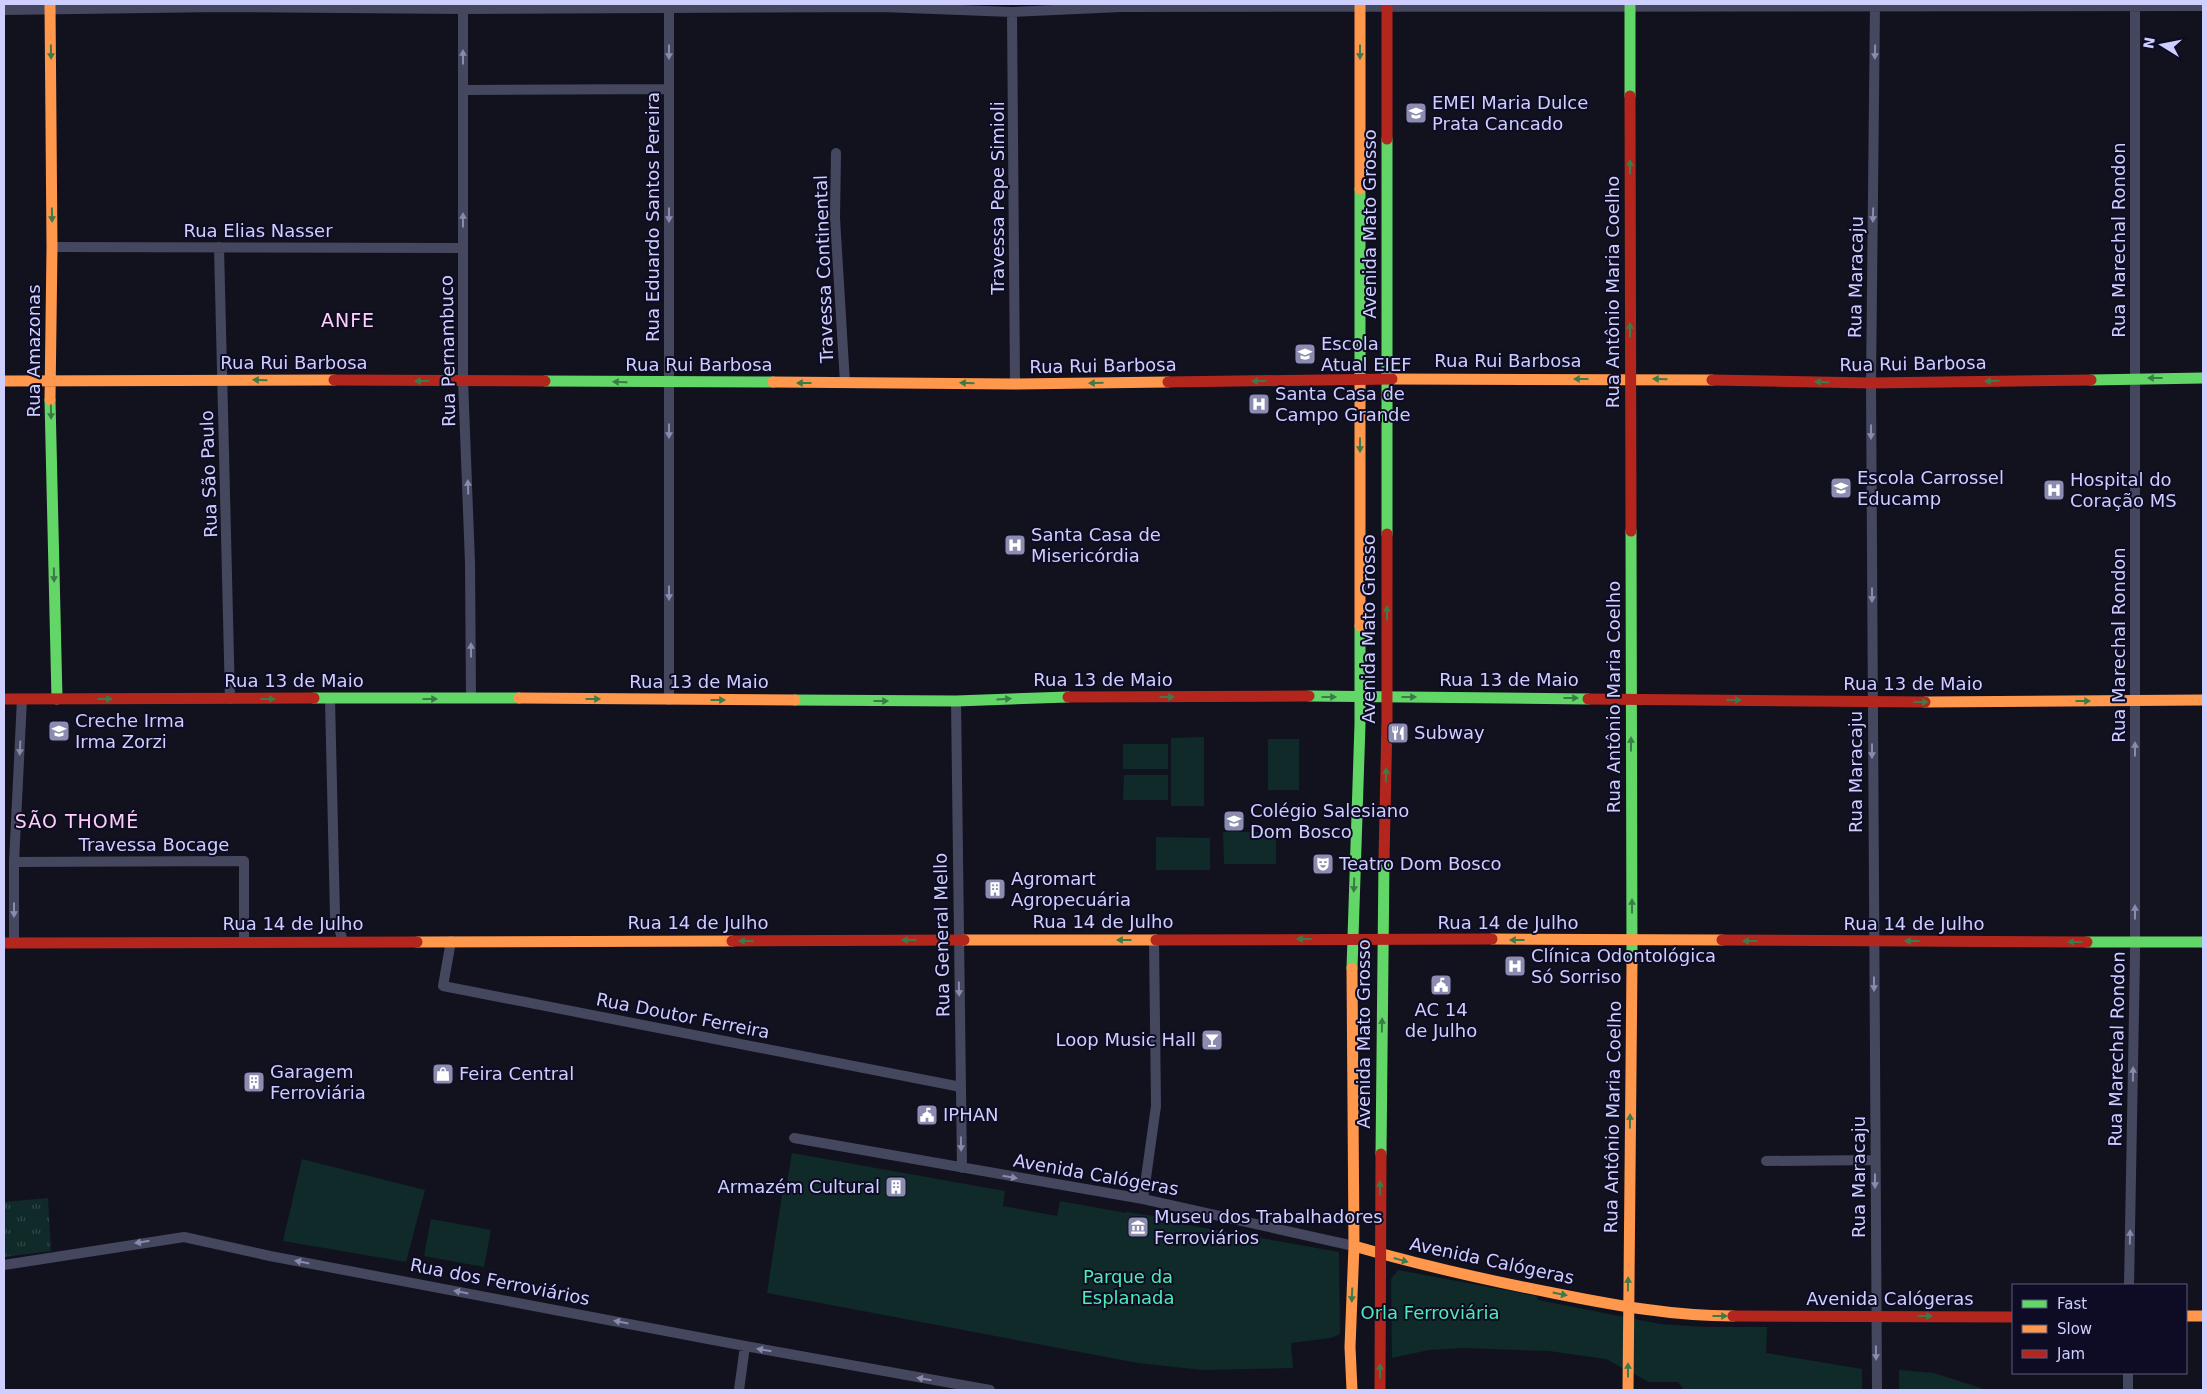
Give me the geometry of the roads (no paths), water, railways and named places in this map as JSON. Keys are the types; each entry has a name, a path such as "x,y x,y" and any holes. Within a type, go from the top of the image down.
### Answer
{"street":[{"path":"4,10 50,7 220,5 882,6 1012,12 1120,5 2203,6"},
{"name":"Rua Antônio Maria Coelho","path":"1628,1390 1632,940 1630,5"},
{"name":"Rua Maracaju","path":"1875,5 1871,383 1877,1390"},
{"name":"Rua Marechal Rondon","path":"2129,1284 2135,942 2135,5"},
{"name":"Rua Pernambuco","path":"463,6 462,248 470,563 471,698"},
{"name":"Rua Eduardo Santos Pereira","path":"669,6 670,700"},
{"name":"Avenida Mato Grosso","path":"1352,1390 1350,1347 1354,1246 1352,939 1360,696 1360,6"},
{"name":"Avenida Mato Grosso","path":"1380,1390 1382,940 1387,697 1387,6"},
{"name":"Rua Amazonas","path":"50,7 52,247 50,381 57,699"},
{"name":"Travessa Pepe Simioli","path":"1012,12 1015,384"},
{"path":"463,90 669,89"},
{"name":"Travessa Continental","path":"836,153 835,218 845,383"},
{"name":"Rua Elias Nasser","path":"52,247 462,248"},
{"name":"Rua São Paulo","path":"220,247 230,699"},
{"name":"Rua Rui Barbosa","path":"4,381 464,380 1015,384 1360,379 1630,379 1871,383 2203,378"},
{"name":"Rua 13 de Maio","path":"4,699 471,698 956,701 1035,697 1360,696 1872,702 2203,700"},
{"path":"9,943 22,699"},
{"path":"330,699 335,916 342,941"},
{"name":"Rua General Mello","path":"956,701 962,1168"},
{"name":"Travessa Bocage","path":"14,862 244,861 244,942"},
{"name":"Rua 14 de Julho","path":"9,943 1352,939 2203,942"},
{"path":"1143,1199 1156,1106 1154,940"},
{"name":"Rua Doutor Ferreira","path":"450,941 443,986 960,1087"},
{"name":"Avenida Calógeras","path":"794,1138 1143,1199 1354,1246 1466,1275 1628,1308 1703,1316 2012,1317"},
{"path":"1766,1161 1875,1160"},
{"name":"Rua dos Ferroviários","path":"4,1265 184,1237 280,1258 745,1346 990,1390"},
{"path":"2187,1316 2203,1316"},
{"path":"739,1390 745,1346"},
{"path":"2128,1374 2128,1390"}],"place":[{"name":"EMEI Maria Dulce Prata Cancado","path":"1416,113"},
{"name":"Escola Atual EIEF","path":"1305,354"},
{"name":"Santa Casa de Campo Grande","path":"1259,404"},
{"name":"Escola Carrossel Educamp","path":"1841,488"},
{"name":"Hospital do Coração MS","path":"2054,490"},
{"name":"Santa Casa de Misericórdia","path":"1015,545"},
{"name":"Creche Irma Irma Zorzi","path":"59,731"},
{"name":"Subway","path":"1398,733"},
{"name":"Colégio Salesiano Dom Bosco","path":"1234,821"},
{"name":"Teatro Dom Bosco","path":"1323,864"},
{"name":"Agromart Agropecuária","path":"995,889"},
{"name":"Clínica Odontológica Só Sorriso","path":"1515,966"},
{"name":"AC 14 de Julho","path":"1441,985"},
{"name":"Loop Music Hall","path":"1212,1040"},
{"name":"Feira Central","path":"443,1074"},
{"name":"Garagem Ferroviária","path":"254,1082"},
{"name":"IPHAN","path":"927,1115"},
{"name":"Armazém Cultural","path":"896,1187"},
{"name":"Museu dos Trabalhadores Ferroviários","path":"1138,1227"}],"district":[{"name":"ANFE","path":"348,320"},
{"name":"SÃO THOMÉ","path":"77,821"}],"park label":[{"name":"Parque da Esplanada","path":"1128,1287"},
{"name":"Orla Ferroviária","path":"1430,1313"}]}
